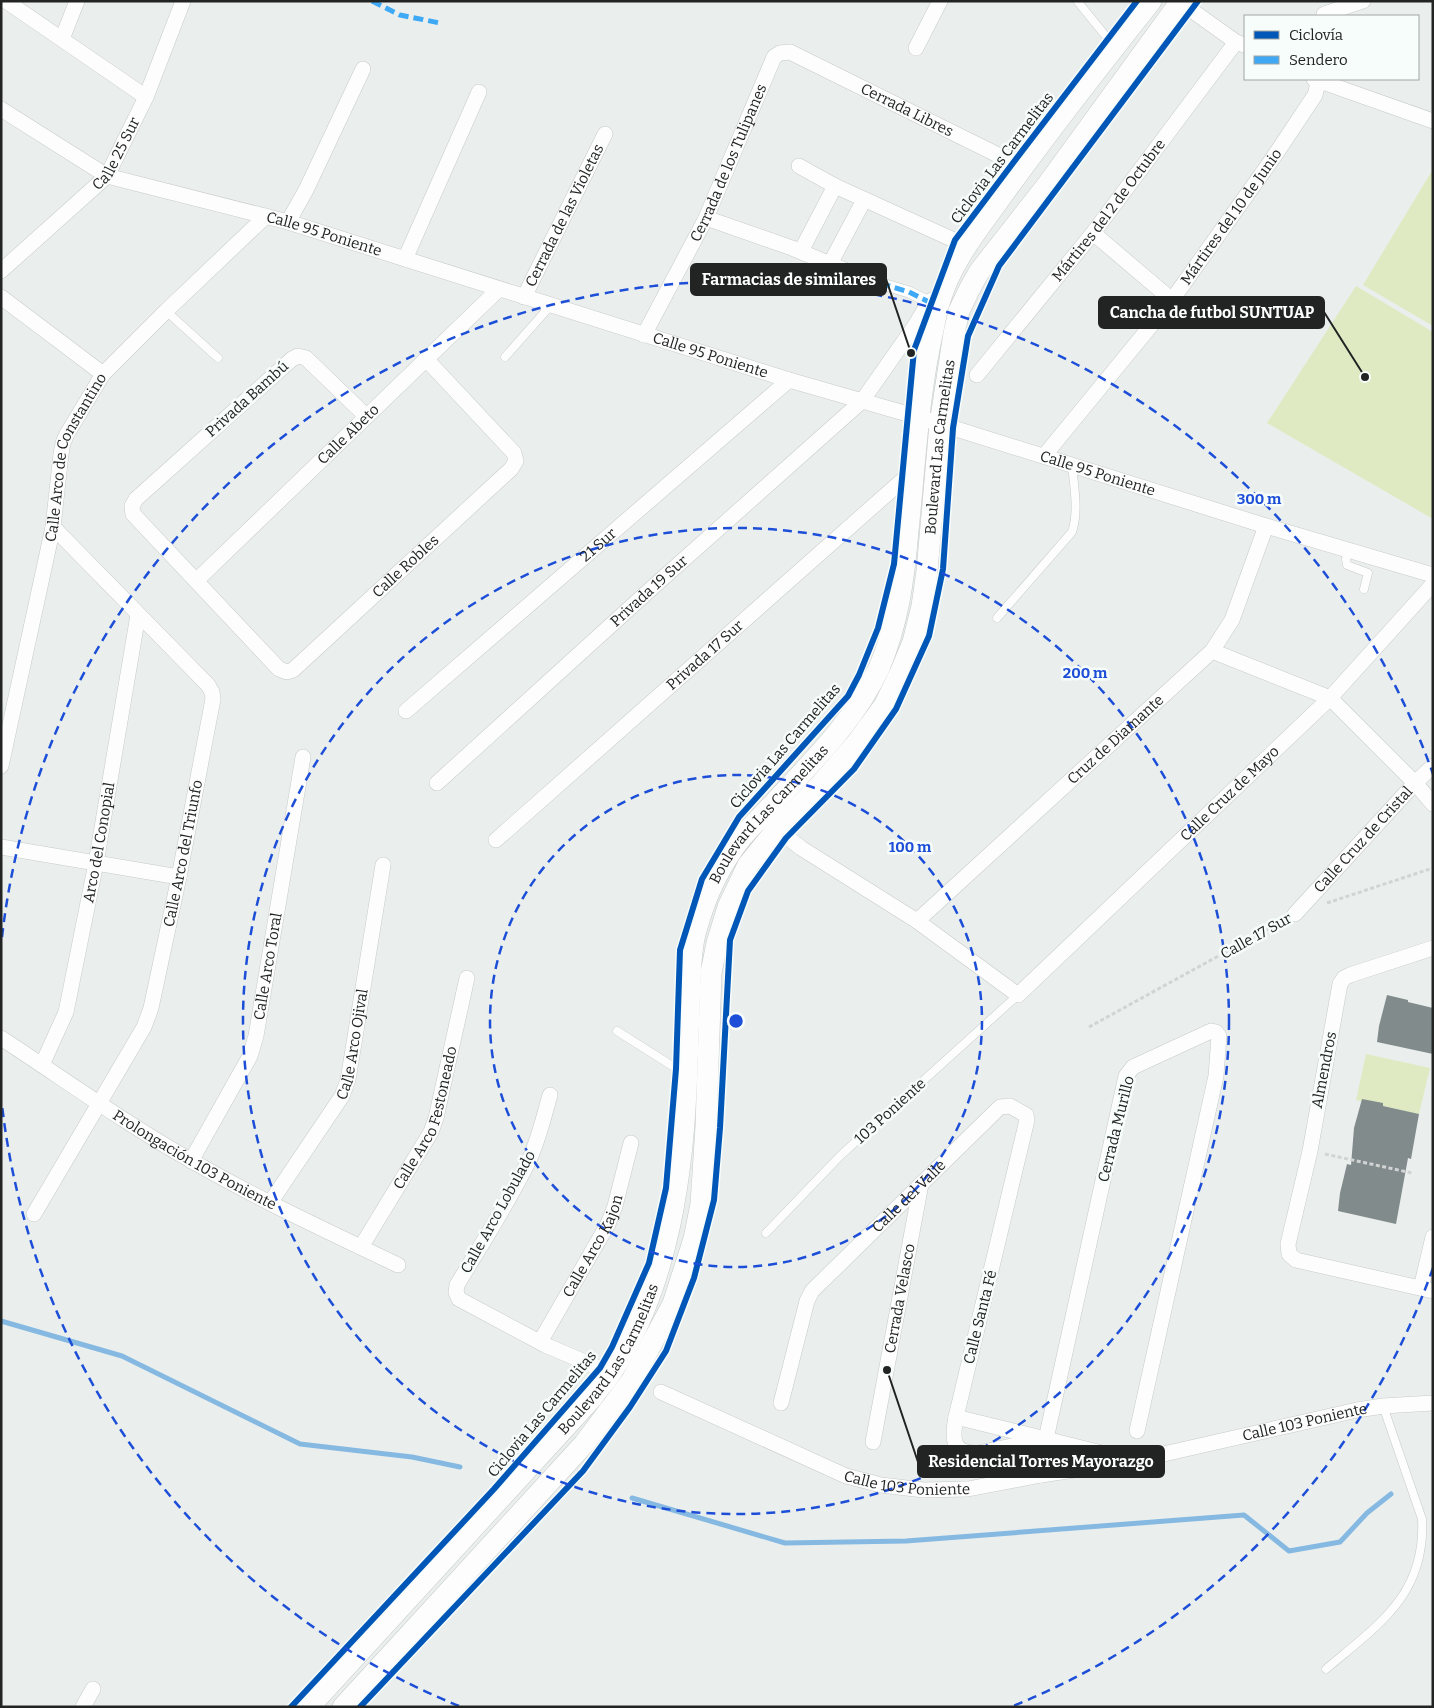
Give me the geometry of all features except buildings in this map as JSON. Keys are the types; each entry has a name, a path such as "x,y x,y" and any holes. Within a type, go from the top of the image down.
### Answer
{"main road":[{"name":"Boulevard Las Carmelitas","path":"343,1707 584,1444 632,1380 672,1304 694,1239 701,1204 706,1143 712,973 717,943 728,907 743,836 830,742 860,702 879,667 893,629 901,592 918,417 935,301 967,246 1026,163 1151,1"},
{"name":"Boulevard Las Carmelitas","path":"310,1707 592,1398 611,1372 640,1318 671,1224 681,1163 687,1076 692,950 696,929 712,886 738,861 777,829 821,784 856,744 884,706 913,642 922,606 927,571 940,424 959,311 979,272 1064,162 1180,2"},
{"path":"1040,145 1064,162"}],"street":[{"path":"6,1 146,97"},
{"path":"62,39 77,1"},
{"name":"Calle 25 Sur","path":"1,271 107,176 146,97 183,1"},
{"path":"916,48 940,1"},
{"path":"1323,11 1363,1"},
{"path":"1180,2 1241,44"},
{"name":"Mártires del 2 de Octubre","path":"977,375 1093,233 1241,44"},
{"name":"Cerrada Libres","path":"790,52 1000,156 1016,158 1026,163"},
{"name":"Cerrada de los Tulipanes","path":"644,335 706,218 774,57 780,53 790,52"},
{"path":"288,222 306,190 363,69"},
{"name":"Mártires del 10 de Junio","path":"1044,456 1056,439 1172,300 1273,158 1315,95 1317,80"},
{"path":"1320,80 1433,121"},
{"path":"405,259 479,92"},
{"name":"Calle 95 Poniente","path":"1,108 107,176 288,222 789,380 918,417 1266,526 1433,574"},
{"name":"Cerrada de las Violetas","path":"524,297 605,134"},
{"path":"799,166 864,200 967,246"},
{"path":"801,251 835,186"},
{"path":"830,264 864,200"},
{"name":"Calle Arco de Constantino","path":"1,766 53,527 63,442 103,374 266,216"},
{"path":"706,218 801,251 866,279 935,301"},
{"path":"1093,233 1172,300"},
{"name":"Calle Abeto","path":"197,580 499,289"},
{"path":"1,297 103,374"},
{"name":"Privada 19 Sur","path":"437,783 646,593 862,401 914,327 935,301"},
{"name":"Privada Bambú","path":"197,580 133,514 132,506 136,499 292,359 298,356 306,358 366,416"},
{"name":"Calle Robles","path":"197,580 279,669 288,672 293,670 511,469 516,461 514,453 426,359"},
{"name":"21 Sur","path":"406,711 789,380"},
{"name":"Privada 17 Sur","path":"496,840 914,470"},
{"name":"Cruz de Diamante","path":"917,921 1212,651 1232,620 1266,526"},
{"name":"Calle Arco del Triunfo","path":"34,1214 98,1102 144,1027 151,1008 179,877 213,699 208,685 53,527"},
{"name":"Calle Cruz de Mayo","path":"1018,994 1330,698 1433,584"},
{"name":"Arco del Conopial","path":"42,1065 66,1012 96,863 138,615"},
{"path":"1212,651 1330,698 1415,783 1433,804"},
{"name":"Calle Arco Toral","path":"191,1161 250,1056 256,1036 303,757"},
{"name":"Calle Cruz de Cristal","path":"1295,914 1415,783 1433,766"},
{"path":"777,829 801,848 917,921 1018,994"},
{"path":"1,847 179,877"},
{"name":"Calle Arco Ojival","path":"270,1203 342,1096 348,1080 383,865"},
{"name":"Almendros","path":"1427,1289 1296,1260 1289,1254 1288,1244 1310,1151 1340,984 1344,978 1350,975 1433,948"},
{"name":"Calle Arco Festoneado","path":"361,1247 431,1132 436,1118 467,978"},
{"name":"Cerrada Murillo","path":"1041,1475 1046,1439 1126,1076 1133,1067 1211,1031 1216,1032 1218,1036 1216,1076 1137,1431"},
{"name":"Prolongación 103 Poniente","path":"1,1038 191,1161 270,1203 398,1265"},
{"name":"Calle Arco Lobulado","path":"540,1342 459,1299 456,1292 457,1285 501,1211 529,1158 550,1096"},
{"name":"Calle del Valle","path":"780,1403 807,1301 812,1291 1000,1107 1010,1106"},
{"name":"Calle Santa Fé","path":"1010,1106 1026,1115 1027,1120 953,1434 954,1442 960,1450 968,1454 1046,1439"},
{"name":"Calle Arco Kajon","path":"540,1342 608,1224 615,1206 631,1143"},
{"name":"Cerrada Velasco","path":"874,1442 921,1184"},
{"path":"1427,1289 1433,1237"},
{"path":"540,1342 611,1372"},
{"name":"Calle 103 Poniente","path":"661,1392 846,1476 881,1485 924,1490 968,1489 1041,1475 1133,1461 1357,1410 1383,1406 1433,1403"},
{"path":"956,1417 1133,1461"},
{"path":"83,1707 93,1689"}],"lane":[{"path":"1078,2 1114,47"},
{"path":"505,357 551,305"},
{"path":"166,311 218,358"},
{"path":"997,618 1072,532 1076,512 1072,465"},
{"path":"1348,550 1346,564 1368,573 1364,589"},
{"name":"103 Poniente","path":"766,1233 841,1155 1018,994"},
{"path":"617,1031 687,1076"},
{"path":"1326,1669 1384,1619 1399,1601 1410,1582 1418,1562 1423,1539 1422,1519 1383,1406"}],"path":[{"path":"1323,904 1433,868"},
{"path":"1310,1151 1412,1174"}],"green space":[{"path":"1433,169 1433,326 1363,285"},
{"path":"1356,286 1433,332 1433,519 1267,423"},
{"path":"1366,1054 1430,1068 1419,1114 1356,1100"}],"waterway":[{"path":"1,1321 122,1356 300,1444 412,1457 460,1467"},
{"path":"632,1498 785,1543 906,1541 1244,1515 1289,1551 1340,1542 1367,1513 1391,1494"}],"marked path":[{"path":"372,1 400,15 440,23"},
{"path":"866,279 909,292 929,302"}],"cycle path":[{"name":"Ciclovia Las Carmelitas","path":"291,1707 494,1489 600,1368 612,1347 649,1263 666,1188 676,1069 680,950 702,879 739,817 848,696 859,675 878,628 894,564 914,350 955,240 1137,1"},
{"path":"360,1707 583,1471 630,1407 666,1351 694,1278 714,1200 720,1128 730,940 748,891 786,838 854,769 896,709 929,636 943,569 953,428 968,336 999,266 1198,1"}],"place":[{"name":"Farmacias de similares","path":"911,353"},
{"name":"Cancha de futbol SUNTUAP","path":"1365,377"},
{"name":"Residencial Torres Mayorazgo","path":"887,1370"}]}
